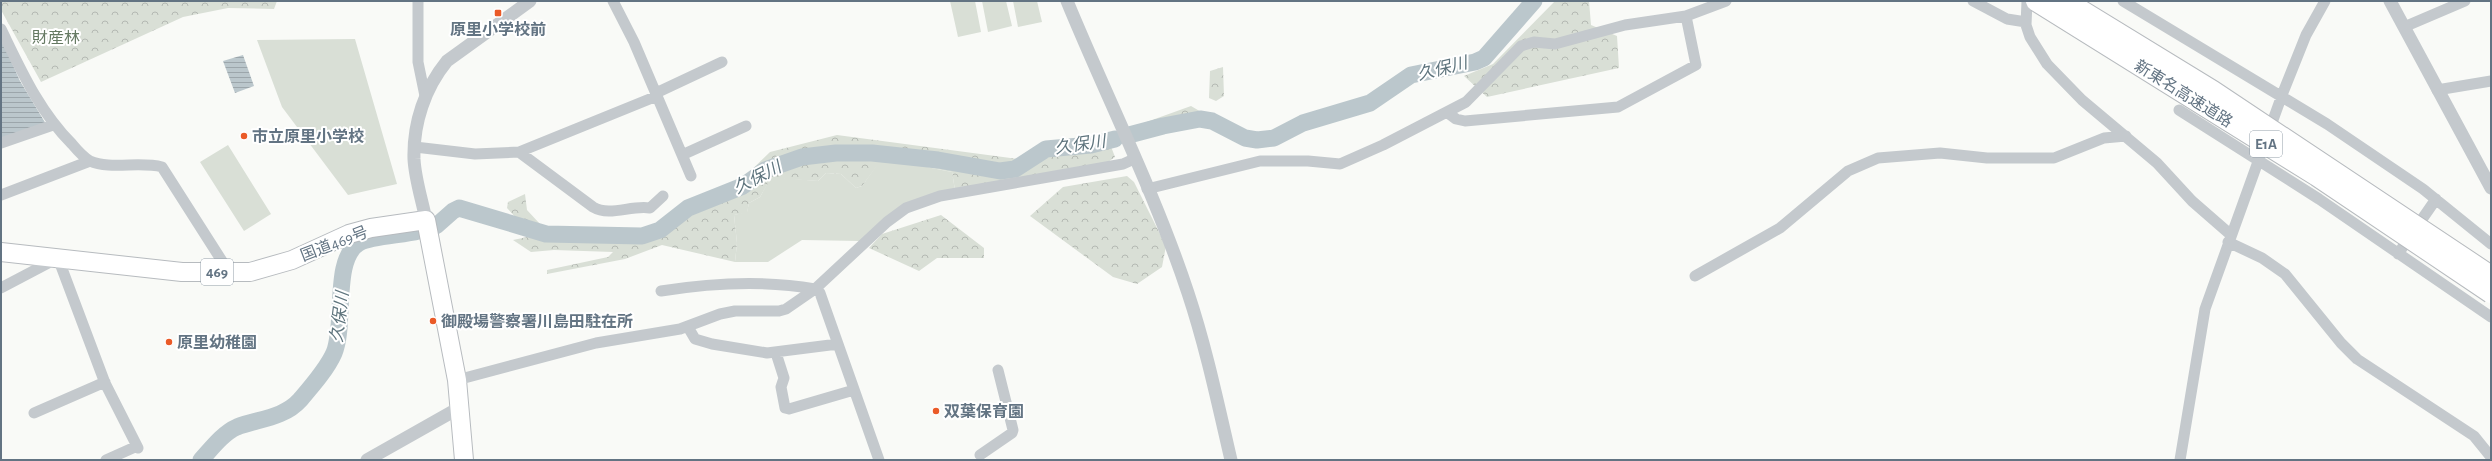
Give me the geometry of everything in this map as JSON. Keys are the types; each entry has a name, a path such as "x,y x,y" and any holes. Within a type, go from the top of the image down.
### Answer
{"highway":[{"name":"新東名高速道路","path":"2036,1 2317,176 2491,293"},
{"name":"新東名高速道路","path":"2066,1 2283,136 2491,276"},
{"name":"国道469号","path":"1,252 182,272 250,272 269,268 349,234 372,228 426,220"},
{"path":"426,220 457,380 464,460"}],"street":[{"path":"418,1 418,62 425,96"},
{"path":"426,220 416,169 415,147 425,96 437,74 447,61 530,1"},
{"path":"613,1 657,94 691,176"},
{"path":"1067,1 1147,189 1187,292 1204,350 1231,460"},
{"path":"1147,189 1260,161 1302,160 1340,164 1448,113 1466,102 1522,46 1534,42 1555,44 1625,25 1686,16 1726,1"},
{"path":"1973,1 2007,19 2026,22"},
{"path":"2027,1 2026,22 2030,37 2047,64 2082,100 2157,163 2229,238 2285,274 2341,343 2358,359 2474,436 2491,457"},
{"path":"2123,1 2282,95 2436,199 2491,244"},
{"path":"2180,460 2205,309 2229,238 2282,95 2306,35 2325,1"},
{"path":"2390,1 2491,188"},
{"path":"2404,27 2465,1"},
{"path":"1448,113 1465,121 1555,111 1594,110 1618,107 1630,103 1696,65 1686,16"},
{"path":"1,29 26,82 53,125 90,161"},
{"path":"415,147 475,154 519,152 657,94 722,62"},
{"path":"2438,90 2491,81"},
{"path":"2179,110 2258,160 2491,317"},
{"path":"1,143 53,125"},
{"path":"682,155 746,126"},
{"path":"1695,276 1780,228 1848,171 1878,158 1940,153 1987,158 2054,158 2104,138 2126,136"},
{"path":"519,152 593,207 604,212 639,207 650,208 663,196"},
{"path":"457,380 596,342 688,327 720,314 735,311 770,311 786,309 815,289 887,222 906,208 940,196 1123,164 1134,159"},
{"path":"1,195 90,161 114,164 149,164 162,167 229,272"},
{"path":"2398,254 2436,199"},
{"path":"1,288 58,258 104,382 136,448 106,460"},
{"path":"661,291 696,285 770,285 815,289 820,293 879,460"},
{"path":"688,327 695,339 712,344 757,352 776,353 838,344"},
{"path":"776,353 784,378 781,387 785,408 789,409 854,390"},
{"path":"979,458 1012,433 1013,430 998,370"},
{"path":"34,413 104,382"},
{"path":"367,460 459,408"}],"green space":[{"name":"財産林","path":"1,1 277,1 274,9 228,8 183,17 41,82 1,10"},
{"path":"950,1 975,1 981,32 958,37"},
{"path":"982,1 1006,1 1012,26 988,32"},
{"path":"1013,1 1037,1 1042,22 1018,27"},
{"path":"1555,1 1589,1 1591,25 1617,36 1619,68 1487,97 1464,76 1493,64"},
{"path":"355,39 397,184 348,195 282,107 257,40"},
{"path":"1223,67 1224,96 1216,101 1209,98 1210,71"},
{"path":"1191,106 1208,116 1132,137 1127,129"},
{"path":"837,135 1018,159 1046,145 1107,136 1115,157 1108,162 955,190 952,172 883,158 862,186 856,188 841,174 826,173 818,181 771,178 760,197 749,203 747,213 734,215 737,243 735,262 662,245 625,259 547,274 547,270 608,257 613,252 554,250 531,252 513,240 532,236 507,208 508,202 525,194 527,210 553,238 634,241 657,228 682,204 733,188 770,152"},
{"path":"228,145 271,214 244,231 200,162"},
{"path":"882,158 952,172 955,190 938,192 860,241 802,240 768,262 735,262 737,243 734,215 747,212 749,203 760,197 771,177 818,181 826,173 841,174 856,188 862,186"},
{"path":"1127,176 1134,182 1166,246 1162,267 1137,284 1113,277 1030,216 1063,187"},
{"path":"941,215 984,248 984,258 937,258 919,271 869,248 882,234"}],"shaded area":[{"path":"1,38 20,81 46,124 1,139"},
{"path":"243,55 254,86 235,93 223,61"}],"waterway":[{"name":"久保川","path":"1129,135 1163,126 1200,119 1212,121 1245,138 1257,140 1274,138 1303,123 1370,103 1411,75 1475,62 1484,58 1534,1"},
{"name":"久保川","path":"436,226 453,211 459,208 546,234 642,236 660,230 688,208 743,186 765,170 802,157 836,153 872,153 938,160 1000,171 1015,169 1046,149 1091,145 1115,139"},
{"name":"久保川","path":"201,460 227,433 237,427 279,414 294,406 305,395 323,371 334,353 337,341 342,277 345,263 351,251 359,243 364,241 379,237 418,231"}],"place":[{"name":"原里小学校前","path":"498,13"},
{"name":"市立原里小学校","path":"244,136"},
{"name":"御殿場警察署川島田駐在所","path":"433,321"},
{"name":"原里幼稚園","path":"169,342"},
{"name":"双葉保育園","path":"936,411"}]}
